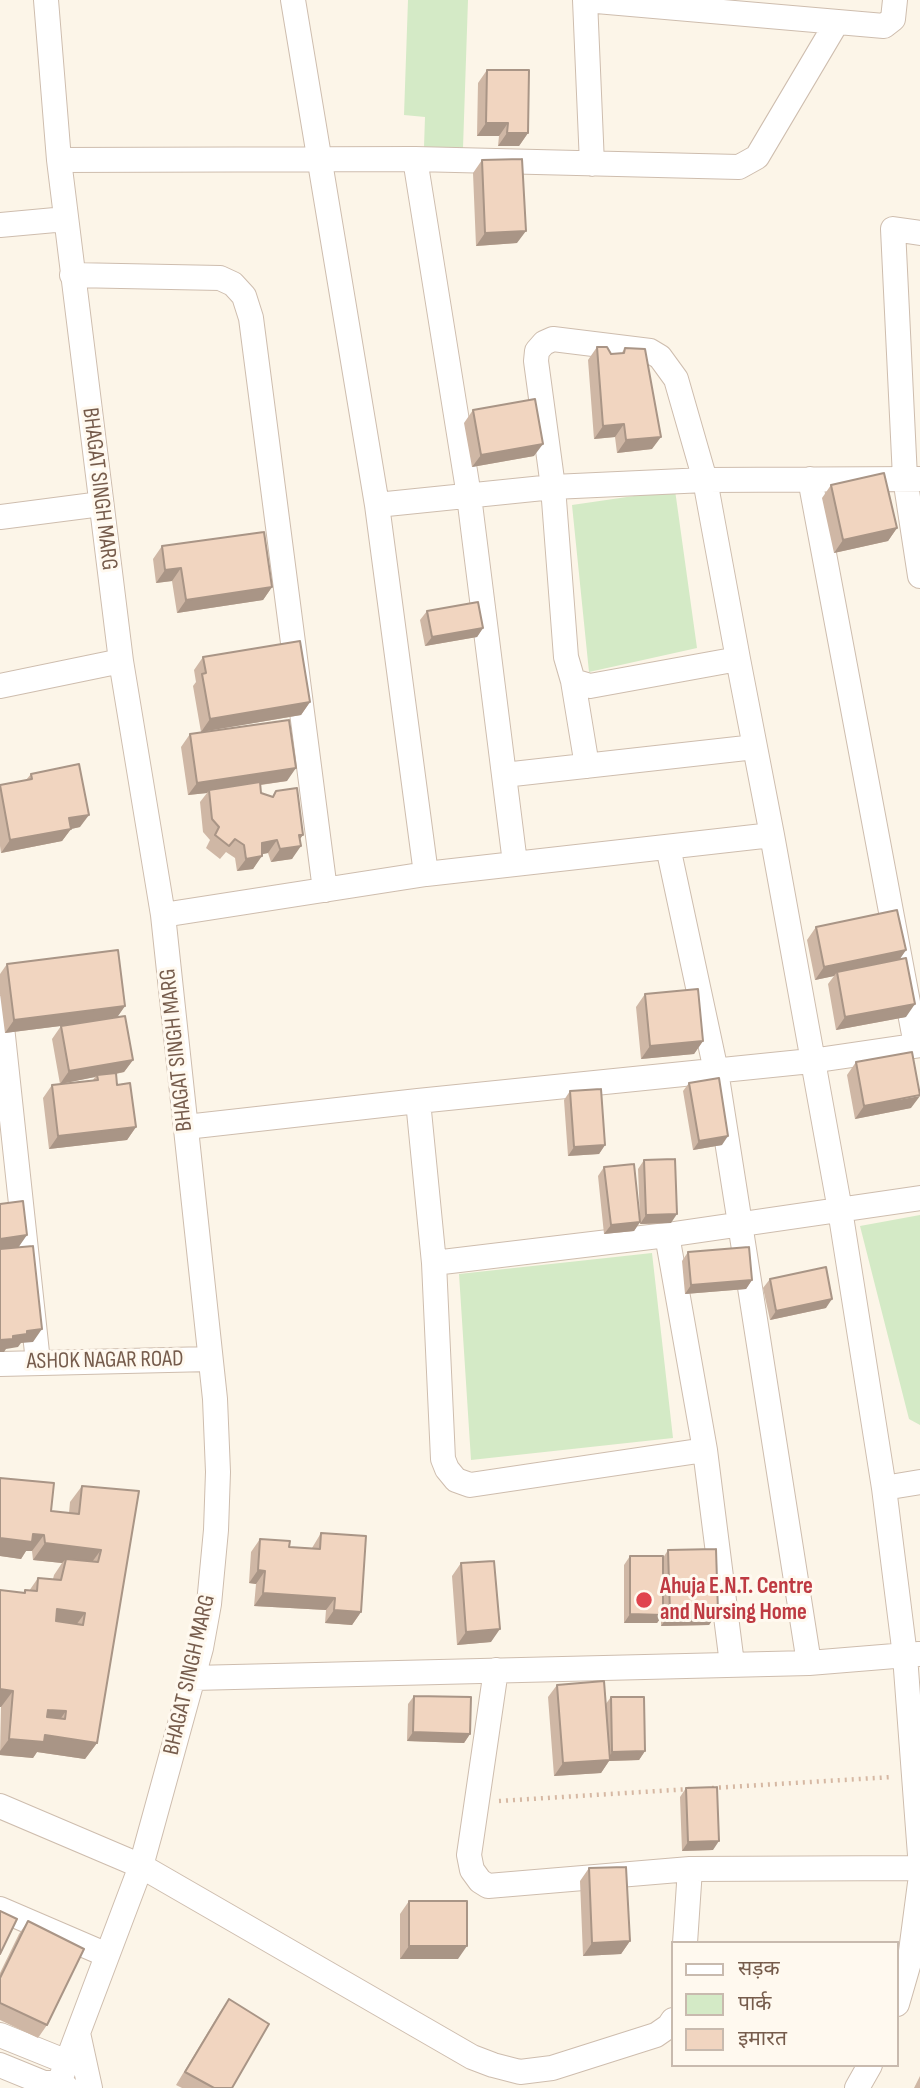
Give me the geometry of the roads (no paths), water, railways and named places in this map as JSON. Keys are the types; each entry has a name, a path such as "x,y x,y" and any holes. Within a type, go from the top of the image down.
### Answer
{"street":[{"name":"BHAGAT SINGH MARG","path":"46,0 59,160 72,275 121,661 163,915 210,1359 218,1472 209,1604 201,1648 141,1866 78,2033 56,2080"},
{"path":"293,0 377,505 426,874"},
{"path":"592,164 586,0 884,26 890,24 893,19 895,0"},
{"path":"59,160 415,159 739,167 757,157 837,22"},
{"path":"415,159 469,496 515,863"},
{"path":"0,225 66,219"},
{"path":"920,233 893,229 909,312 912,478 920,576"},
{"path":"72,275 220,278 233,284 244,296 251,318 325,890"},
{"path":"587,766 573,681 566,657 553,487 536,361 537,351 544,342 552,339 650,351 660,357 676,379 705,480 840,1210 912,1655 914,1775 920,1855"},
{"path":"377,505 553,487 705,480 912,478"},
{"path":"186,1127 811,1061 918,1045 810,479"},
{"path":"0,517 101,504"},
{"path":"573,681 590,685 738,659"},
{"path":"0,686 121,661"},
{"path":"504,775 755,747"},
{"path":"163,915 426,874 772,835"},
{"path":"668,846 716,1071 809,1663"},
{"path":"0,1008 38,1362"},
{"path":"418,1101 434,1263 443,1459 447,1469 457,1480 470,1485 705,1450"},
{"path":"434,1263 667,1236 920,1198"},
{"path":"667,1236 705,1450 732,1664"},
{"name":"ASHOK NAGAR ROAD","path":"0,1364 210,1359"},
{"path":"884,1488 920,1482"},
{"path":"193,1678 809,1663 912,1655"},
{"path":"496,1670 469,1855 472,1870 480,1881 488,1886 690,1869 920,1868"},
{"path":"0,1806 141,1866 472,2057 493,2065 520,2072 552,2068 656,2035 671,2023"},
{"path":"685,1941 690,1869"},
{"path":"899,1997 910,1959 920,1883"},
{"path":"0,1909 107,1955"},
{"path":"78,2033 90,2088"},
{"path":"0,2035 56,2080"},
{"path":"0,2066 56,2080"},
{"path":"857,2088 869,2067"}],"place":[{"name":"Ahuja E.N.T. Centre and Nursing Home","path":"644,1600"}]}
